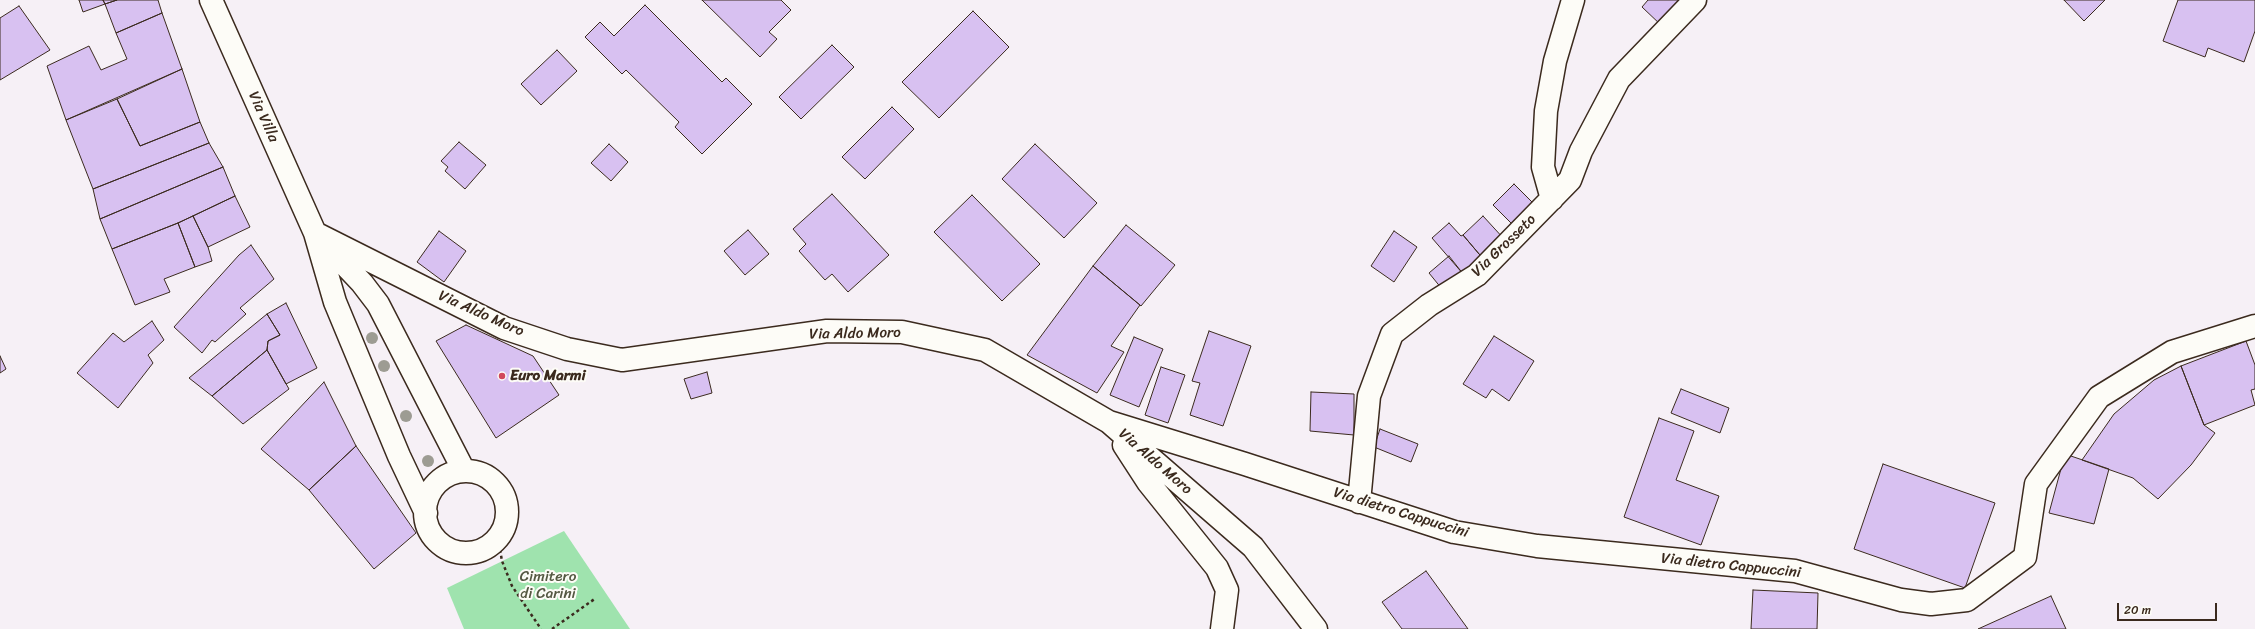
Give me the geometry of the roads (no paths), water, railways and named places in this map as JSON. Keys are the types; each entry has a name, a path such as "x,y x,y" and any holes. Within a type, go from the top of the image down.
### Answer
{"street":[{"name":"Via Villa","path":"211,0 315,233"},
{"path":"1552,199 1543,167 1546,111 1555,61 1573,0"},
{"name":"Via Grosseto","path":"1359,502 1369,396 1392,334 1429,305 1477,275 1570,180 1581,151 1619,79 1695,0"},
{"name":"Via Aldo Moro","path":"315,233 504,328 567,349 622,360 827,331 902,332 985,350 1109,422 1253,547 1316,629"},
{"path":"315,233 362,283 378,304 464,472"},
{"path":"315,233 335,302 393,442 426,513 430,531 438,542 449,549 462,553 476,552 488,547 498,538 504,526 507,513 505,500 499,488 489,479 477,473 464,472 451,474 439,481 431,492 426,504 426,513"},
{"name":"Via dietro Cappuccini","path":"1109,422 1245,464 1454,532 1537,546 1796,570 1902,600 1931,604 1967,600 2024,557 2036,484 2099,398 2172,352 2255,326"},
{"path":"1109,422 1148,482 1218,568 1227,590 1222,629"}],"place":[{"name":"Euro Marmi","path":"502,376"}],"park label":[{"name":"Cimitero di Carini","path":"548,586"}]}
